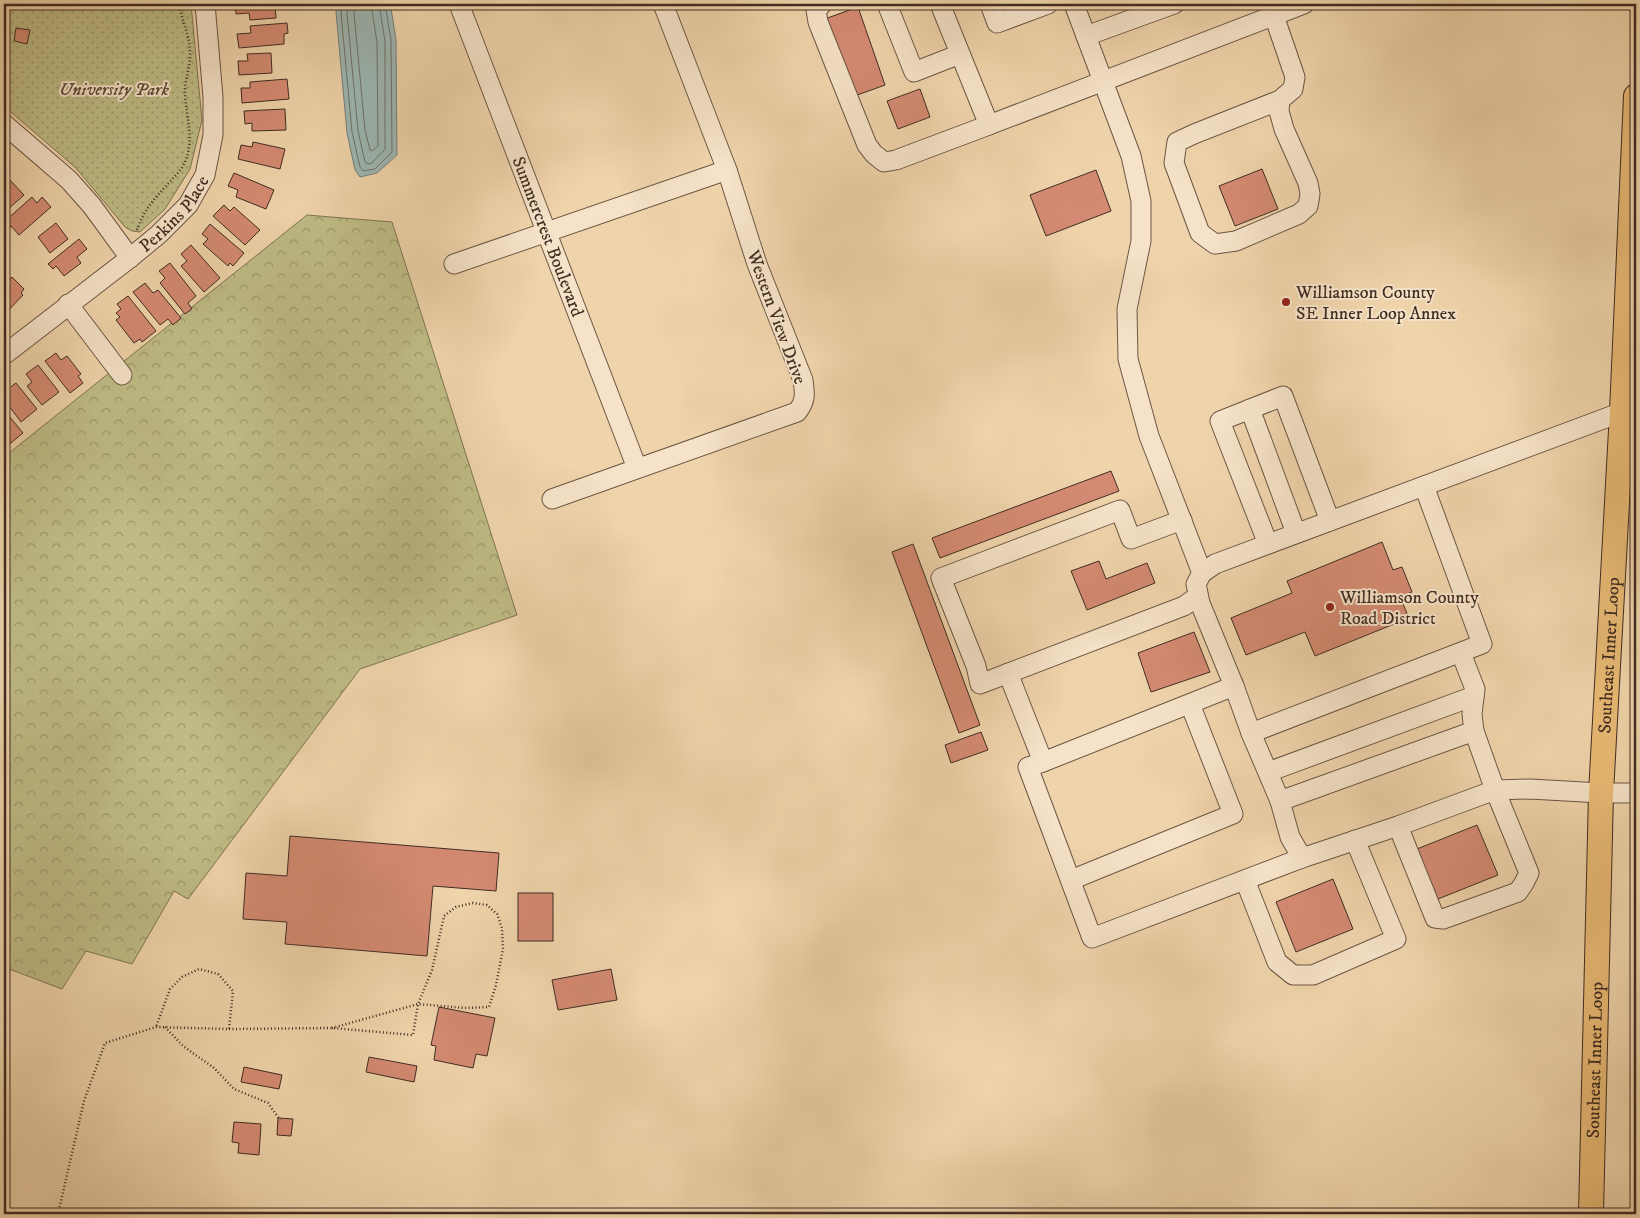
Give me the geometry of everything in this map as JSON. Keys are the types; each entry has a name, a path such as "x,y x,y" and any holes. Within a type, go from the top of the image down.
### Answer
{"main road":[{"name":"Southeast Inner Loop","path":"1591,1214 1601,793 1622,412 1636,96"}],"street":[{"name":"Perkins Place","path":"4,355 160,234 188,205 205,175 214,135 213,97 205,4"},
{"name":"Summercrest Boulevard","path":"459,4 637,468"},
{"name":"Western View Drive","path":"552,499 797,412 806,396 803,380 757,264 727,170 663,4"},
{"path":"822,4 816,10 818,22 867,145 884,162 896,160 1103,81 1272,10 1304,4"},
{"path":"887,4 914,72 960,54"},
{"path":"940,4 960,54 997,122"},
{"path":"990,4 997,23 1048,4"},
{"path":"1074,4 1131,156 1142,201 1141,241 1127,310 1128,359 1149,436 1202,572"},
{"path":"1086,36 1174,4"},
{"path":"1272,10 1295,77 1292,89 1280,100 1177,142 1174,163 1200,234 1215,244 1236,241 1299,214 1308,206 1310,194 1308,183 1284,129 1279,111 1280,100"},
{"path":"4,124 69,180 92,206 130,258"},
{"path":"454,264 727,170"},
{"path":"68,304 122,375"},
{"path":"1268,544 1220,421 1283,396 1330,521"},
{"path":"1250,409 1296,533"},
{"path":"1302,858 1290,837 1280,801 1198,596 1196,584 1202,572 1215,564 1296,533 1622,412"},
{"path":"1251,732 1482,644 1424,486"},
{"path":"1182,520 1131,539 1120,510 941,578 976,666 980,684 1184,606 1198,596"},
{"path":"1398,826 1435,918 1443,919 1518,892 1529,873 1494,790 1474,731 1472,714 1475,689 1461,653"},
{"path":"1008,673 1043,762"},
{"path":"1234,686 1028,767 1092,938 1302,858 1398,826 1494,790 1530,789 1601,793 1636,792"},
{"path":"1268,772 1474,696"},
{"path":"1071,880 1233,814 1190,704"},
{"path":"1280,801 1474,731"},
{"path":"1245,880 1277,962 1293,975 1313,975 1396,939 1355,840"}],"path":[{"path":"135,236 144,212 185,162 191,142 184,93 191,58 187,32 179,4"},
{"path":"58,1214 84,1101 105,1044 156,1026 229,1029 332,1028 413,1035 418,1004 432,970 444,916 456,907 473,903 487,905 497,914 502,928 503,950 496,985 488,1007 465,1008 418,1004 332,1028"},
{"path":"156,1026 170,990 182,977 199,969 218,974 233,991 229,1029"},
{"path":"165,1027 183,1046 214,1068 234,1089 268,1103 280,1120"}],"green space":[{"name":"University Park","path":"4,4 191,4 202,120 190,169 165,209 140,232 132,231 125,227 76,168 4,106"},
{"path":"307,215 392,222 517,615 360,669 188,899 174,891 132,964 86,951 62,989 4,967 4,457"}],"water":[{"path":"337,4 389,4 396,40 397,155 377,173 360,177 355,170 347,133 336,12"}],"building":[{"path":"235,4 275,4 276,18 250,20 249,13 236,14"},
{"path":"858,7 885,85 849,98 822,20"},
{"path":"287,23 288,33 284,34 284,44 239,48 237,34 251,33 250,26"},
{"path":"16,28 30,30 27,44 14,41"},
{"path":"271,53 272,73 239,75 238,61 248,61 247,54"},
{"path":"287,79 289,99 242,103 241,88 250,88 250,82"},
{"path":"920,89 930,117 898,129 887,101"},
{"path":"285,109 286,130 252,131 252,123 245,124 244,111"},
{"path":"253,142 285,149 280,169 238,159 241,145 252,147"},
{"path":"4,166 9,171 4,176"},
{"path":"1262,169 1278,209 1235,226 1219,186"},
{"path":"1096,170 1111,211 1046,236 1030,195"},
{"path":"234,173 274,190 266,209 236,197 238,190 228,186"},
{"path":"10,180 24,195 6,211 4,208 4,186"},
{"path":"32,197 37,203 42,197 51,207 19,235 11,226 7,230 4,222"},
{"path":"224,205 230,211 234,207 260,230 245,245 213,216"},
{"path":"56,223 68,239 50,253 38,237"},
{"path":"210,224 244,253 233,266 230,263 228,266 203,244 208,239 202,234"},
{"path":"79,239 87,249 77,257 81,263 64,276 56,266 53,269 48,264"},
{"path":"191,245 220,278 204,292 181,266 187,261 181,254"},
{"path":"170,263 196,296 188,303 192,309 185,314 160,283 165,278 159,271"},
{"path":"12,277 24,289 21,293 23,295 4,315 4,286"},
{"path":"145,283 153,293 158,290 181,318 173,325 168,319 160,325 133,292"},
{"path":"128,296 156,331 142,342 140,339 134,343 116,320 120,317 116,313 121,309 117,304"},
{"path":"56,353 61,360 67,356 81,374 78,376 83,383 70,393 45,361"},
{"path":"38,365 59,392 42,405 27,386 32,382 26,374"},
{"path":"16,383 37,409 21,422 6,402 10,398 5,391"},
{"path":"4,410 23,433 6,447 4,444"},
{"path":"1111,471 1119,491 940,558 932,538"},
{"name":"Williamson County Road District","path":"1382,542 1393,570 1402,567 1412,592 1400,597 1409,618 1315,656 1305,632 1246,655 1231,618 1292,593 1287,581"},
{"path":"913,544 980,725 959,733 892,552"},
{"path":"1099,561 1106,579 1147,563 1155,583 1087,610 1071,571"},
{"path":"1194,632 1210,672 1151,692 1138,653"},
{"path":"981,732 988,750 951,763 945,745"},
{"path":"1477,825 1498,875 1438,899 1417,849"},
{"path":"290,836 499,853 496,891 433,886 427,956 285,944 287,922 243,919 246,873 287,876"},
{"path":"1333,879 1353,929 1296,952 1276,902"},
{"path":"518,893 553,893 553,941 518,941"},
{"path":"611,969 617,1000 558,1010 552,980"},
{"path":"439,1007 495,1018 487,1056 476,1054 473,1068 434,1060 436,1046 431,1045"},
{"path":"369,1057 417,1066 414,1082 366,1072"},
{"path":"244,1067 282,1075 279,1089 241,1082"},
{"path":"278,1118 293,1119 291,1136 277,1135"},
{"path":"234,1122 261,1124 259,1155 238,1153 239,1143 232,1142"}],"place":[{"name":"Williamson County SE Inner Loop Annex","path":"1286,302"},
{"name":"Williamson County Road District","path":"1330,607"}]}
